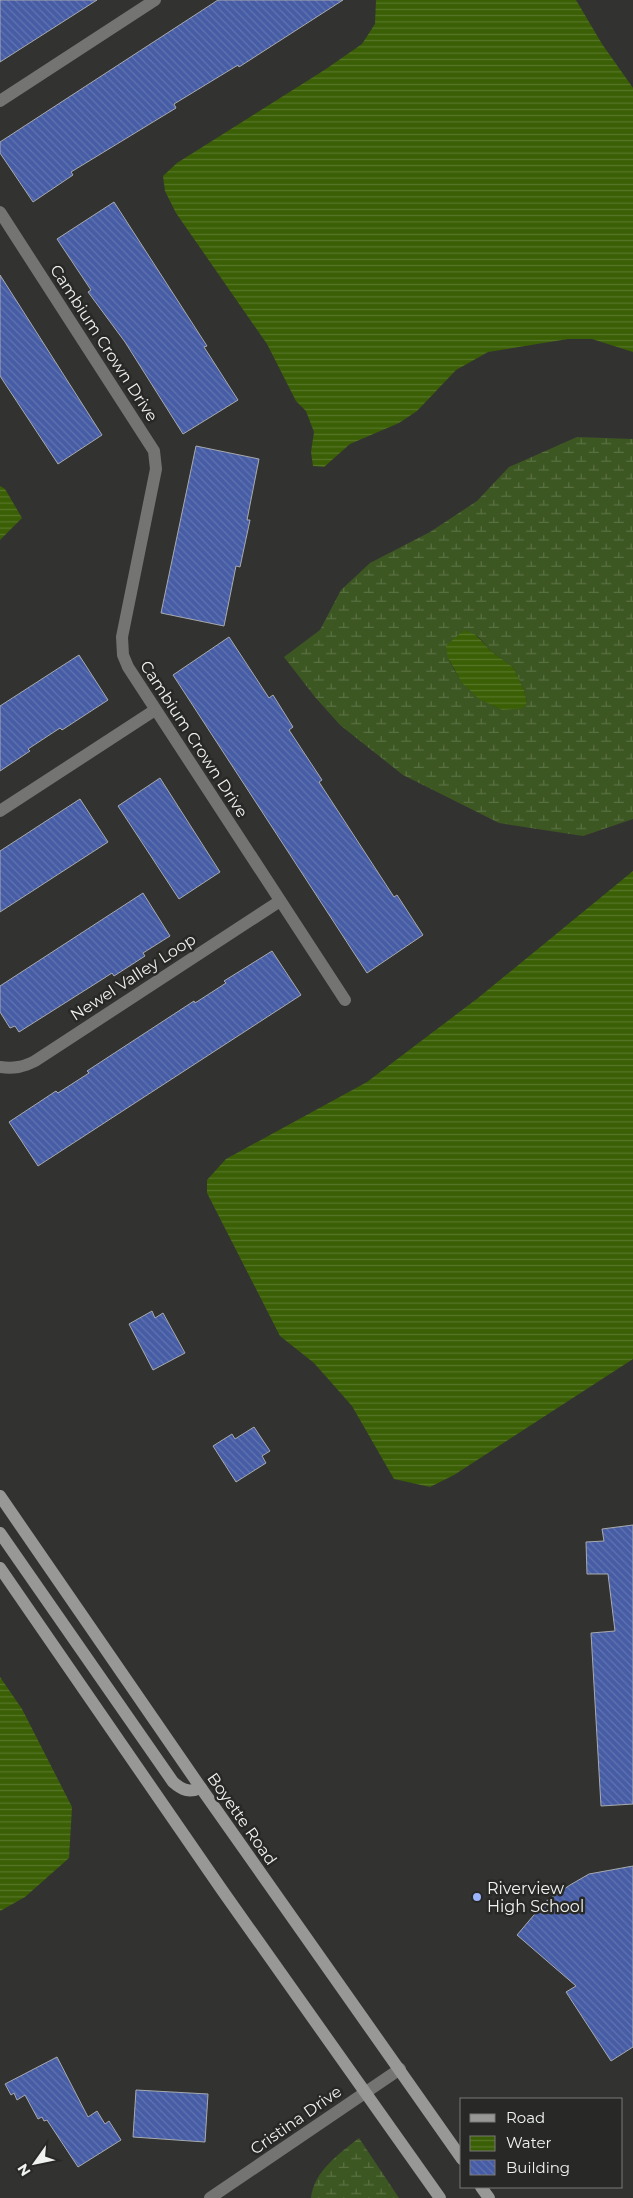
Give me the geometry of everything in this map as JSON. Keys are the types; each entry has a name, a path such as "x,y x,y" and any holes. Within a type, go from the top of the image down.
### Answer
{"main road":[{"name":"Boyette Road","path":"0,1496 201,1788 460,2156"},
{"path":"0,1533 173,1782 186,1791 201,1788"},
{"path":"0,1568 364,2092 440,2198"}],"street":[{"path":"0,101 156,0"},
{"name":"Cambium Crown Drive","path":"0,212 154,451 156,470 121,646 128,667 345,1000"},
{"path":"0,811 155,710"},
{"name":"Newel Valley Loop","path":"0,1067 12,1069 24,1067 35,1061 280,900"},
{"name":"Cristina Drive","path":"210,2198 400,2069"}],"green space":[{"path":"577,437 633,439 633,819 583,836 499,823 403,775 340,725 284,657 320,630 341,590 370,563 430,532 477,501 509,467","holes":["477,635 492,652 513,667 524,690 527,702 502,710 492,705 469,690 458,676 448,658"]},
{"path":"359,2138 399,2198 311,2198 313,2188 322,2171"}],"water":[{"path":"376,0 576,0 602,44 633,88 633,352 592,339 568,339 488,352 456,370 417,411 399,423 350,444 324,467 313,466 311,452 314,432 306,411 296,401 267,344 176,213 165,191 163,176 177,163 326,69 362,44 375,24"},
{"path":"0,486 5,489 22,518 0,540"},
{"path":"464,630 476,635 492,652 513,667 524,690 527,702 523,708 502,710 479,699 462,683 448,658 446,646"},
{"path":"633,871 633,1359 454,1475 430,1487 394,1479 352,1406 314,1363 280,1336 207,1193 207,1180 226,1159 367,1082 478,998"},
{"path":"0,1677 22,1709 72,1807 69,1858 25,1897 0,1911"}],"building":[{"path":"0,0 97,0 0,62"},
{"path":"218,0 343,0 239,67 238,65 174,104 176,108 71,172 73,175 33,202 0,153 0,142"},
{"path":"114,202 207,346 204,347 238,400 183,434 125,342 88,292 91,290 57,239"},
{"path":"0,275 102,435 58,464 0,376"},
{"path":"196,446 259,459 247,520 250,520 240,567 236,566 224,626 161,613"},
{"path":"229,637 269,698 273,695 293,727 289,730 322,780 319,782 394,897 397,895 423,935 367,973 173,675"},
{"path":"79,655 108,700 62,730 60,728 28,749 30,751 0,771 0,706"},
{"path":"160,778 220,872 179,899 118,806"},
{"path":"80,799 108,842 0,912 0,851"},
{"path":"143,893 170,936 143,953 145,956 114,976 112,973 19,1032 15,1026 10,1028 0,1012 0,986"},
{"path":"272,951 301,995 38,1166 9,1122 56,1091 58,1093 89,1073 87,1071 194,1001 195,1003 226,983 224,981"},
{"path":"152,1311 155,1318 163,1313 185,1353 153,1370 129,1324"},
{"path":"254,1427 270,1451 262,1456 266,1463 236,1482 213,1446 232,1434 235,1439"},
{"path":"633,1525 633,1804 601,1806 591,1633 615,1631 608,1574 587,1574 586,1542 604,1541 602,1529"},
{"path":"633,1866 633,2047 611,2061 566,1992 576,1986 517,1935 545,1902 570,1885 589,1874"},
{"path":"57,2057 88,2117 97,2111 105,2124 109,2121 121,2140 78,2167 47,2120 44,2121 42,2117 38,2119 25,2095 17,2100 14,2093 11,2095 5,2084"},
{"path":"136,2090 208,2094 205,2142 133,2137"}],"place":[{"name":"Riverview High School","path":"477,1897"}]}
